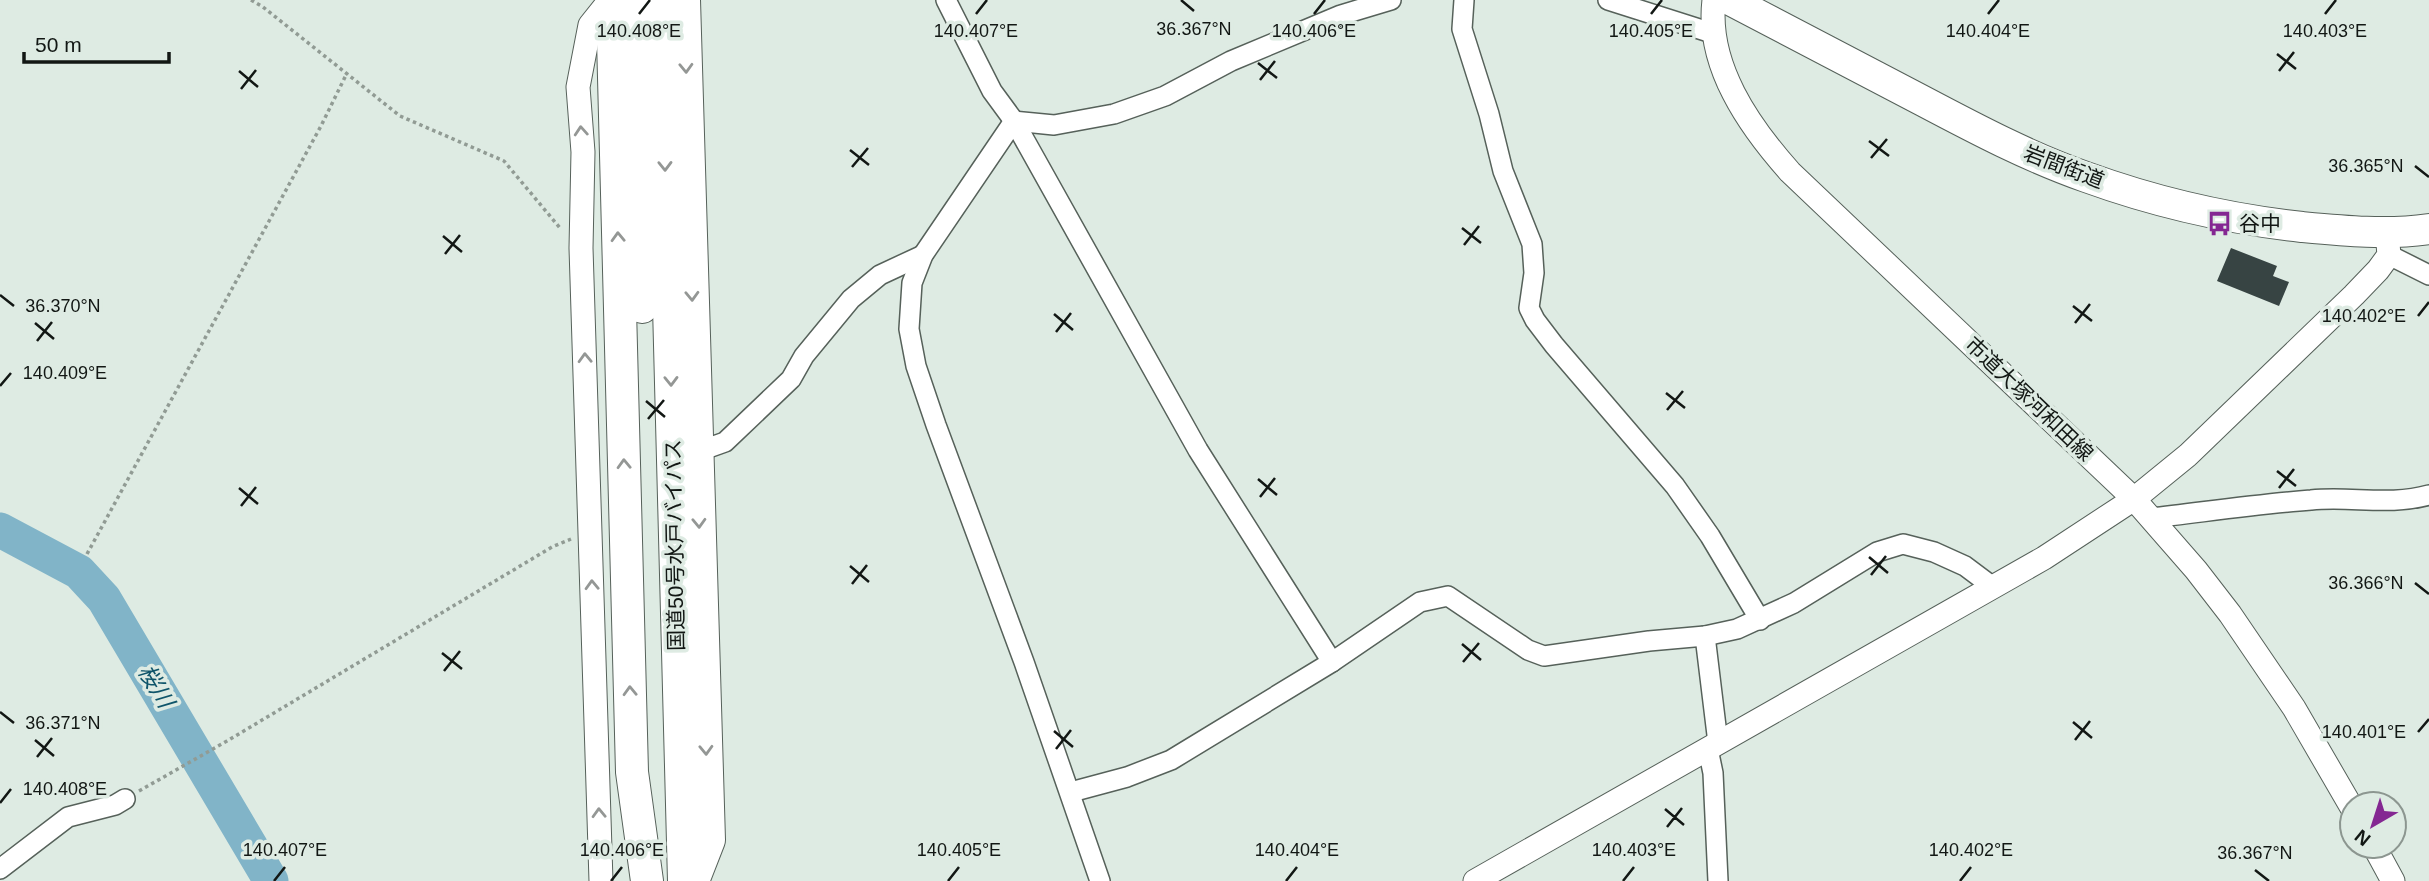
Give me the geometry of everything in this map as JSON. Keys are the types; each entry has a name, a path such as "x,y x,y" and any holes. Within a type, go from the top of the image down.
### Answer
{"highway":[{"path":"611,0 632,772 647,881"},
{"name":"国道50号水戸バイパス","path":"634,0 655,313 684,881"},
{"name":"国道50号水戸バイパス","path":"654,881 655,313 661,0"},
{"path":"684,0 709,840 694,881"}],"main road":[{"name":"岩間街道","path":"1730,0 1978,130 2087,178 2246,220 2336,230 2388,244 2429,229"}],"street":[{"path":"601,881 581,248 583,152 578,87 590,25 611,0"},
{"path":"946,0 992,91 1014,121 1198,450 1332,662"},
{"path":"1014,121 1054,125 1114,114 1166,96 1231,61 1341,15 1391,0"},
{"path":"1464,0 1462,29 1489,114 1503,171 1532,244 1534,273 1529,308 1554,345 1675,486 1710,536 1760,620"},
{"path":"1608,0 1715,34"},
{"name":"市道大塚河和田線","path":"1714,0 1715,34 1728,79 1745,115 1773,153 2134,499 2196,570 2237,624 2294,708 2342,790"},
{"path":"1014,121 923,255 912,283 909,329 916,366 1071,792 1100,881"},
{"path":"1475,881 1993,587 2091,529 2134,499 2188,455 2354,295 2378,270 2388,244 2429,275"},
{"path":"697,452 725,442 791,379 804,356 851,299 880,275 923,255"},
{"path":"2151,519 2314,499 2396,501 2429,495"},
{"path":"1071,792 1127,777 1171,760 1332,662 1420,601 1448,596 1528,650 1544,656 1705,636 1737,629 1794,603 1877,552 1903,544 1934,552 1965,566 1993,587"},
{"path":"1705,636 1713,746 1718,881"},
{"path":"0,869 68,817 115,805 125,799"},
{"path":"709,840 713,881"},
{"path":"2382,860 2393,881"}],"path":[{"path":"251,0 400,116 505,160 551,220 581,248"},
{"path":"88,554 321,126 347,73"},
{"path":"125,799 552,547 591,531"}],"building":[{"path":"2231,248 2277,266 2273,276 2289,282 2279,306 2217,281"}],"waterway":[{"name":"桜川","path":"0,530 79,572 104,599 271,881"}],"place":[{"name":"谷中","path":"2219,224"}]}
